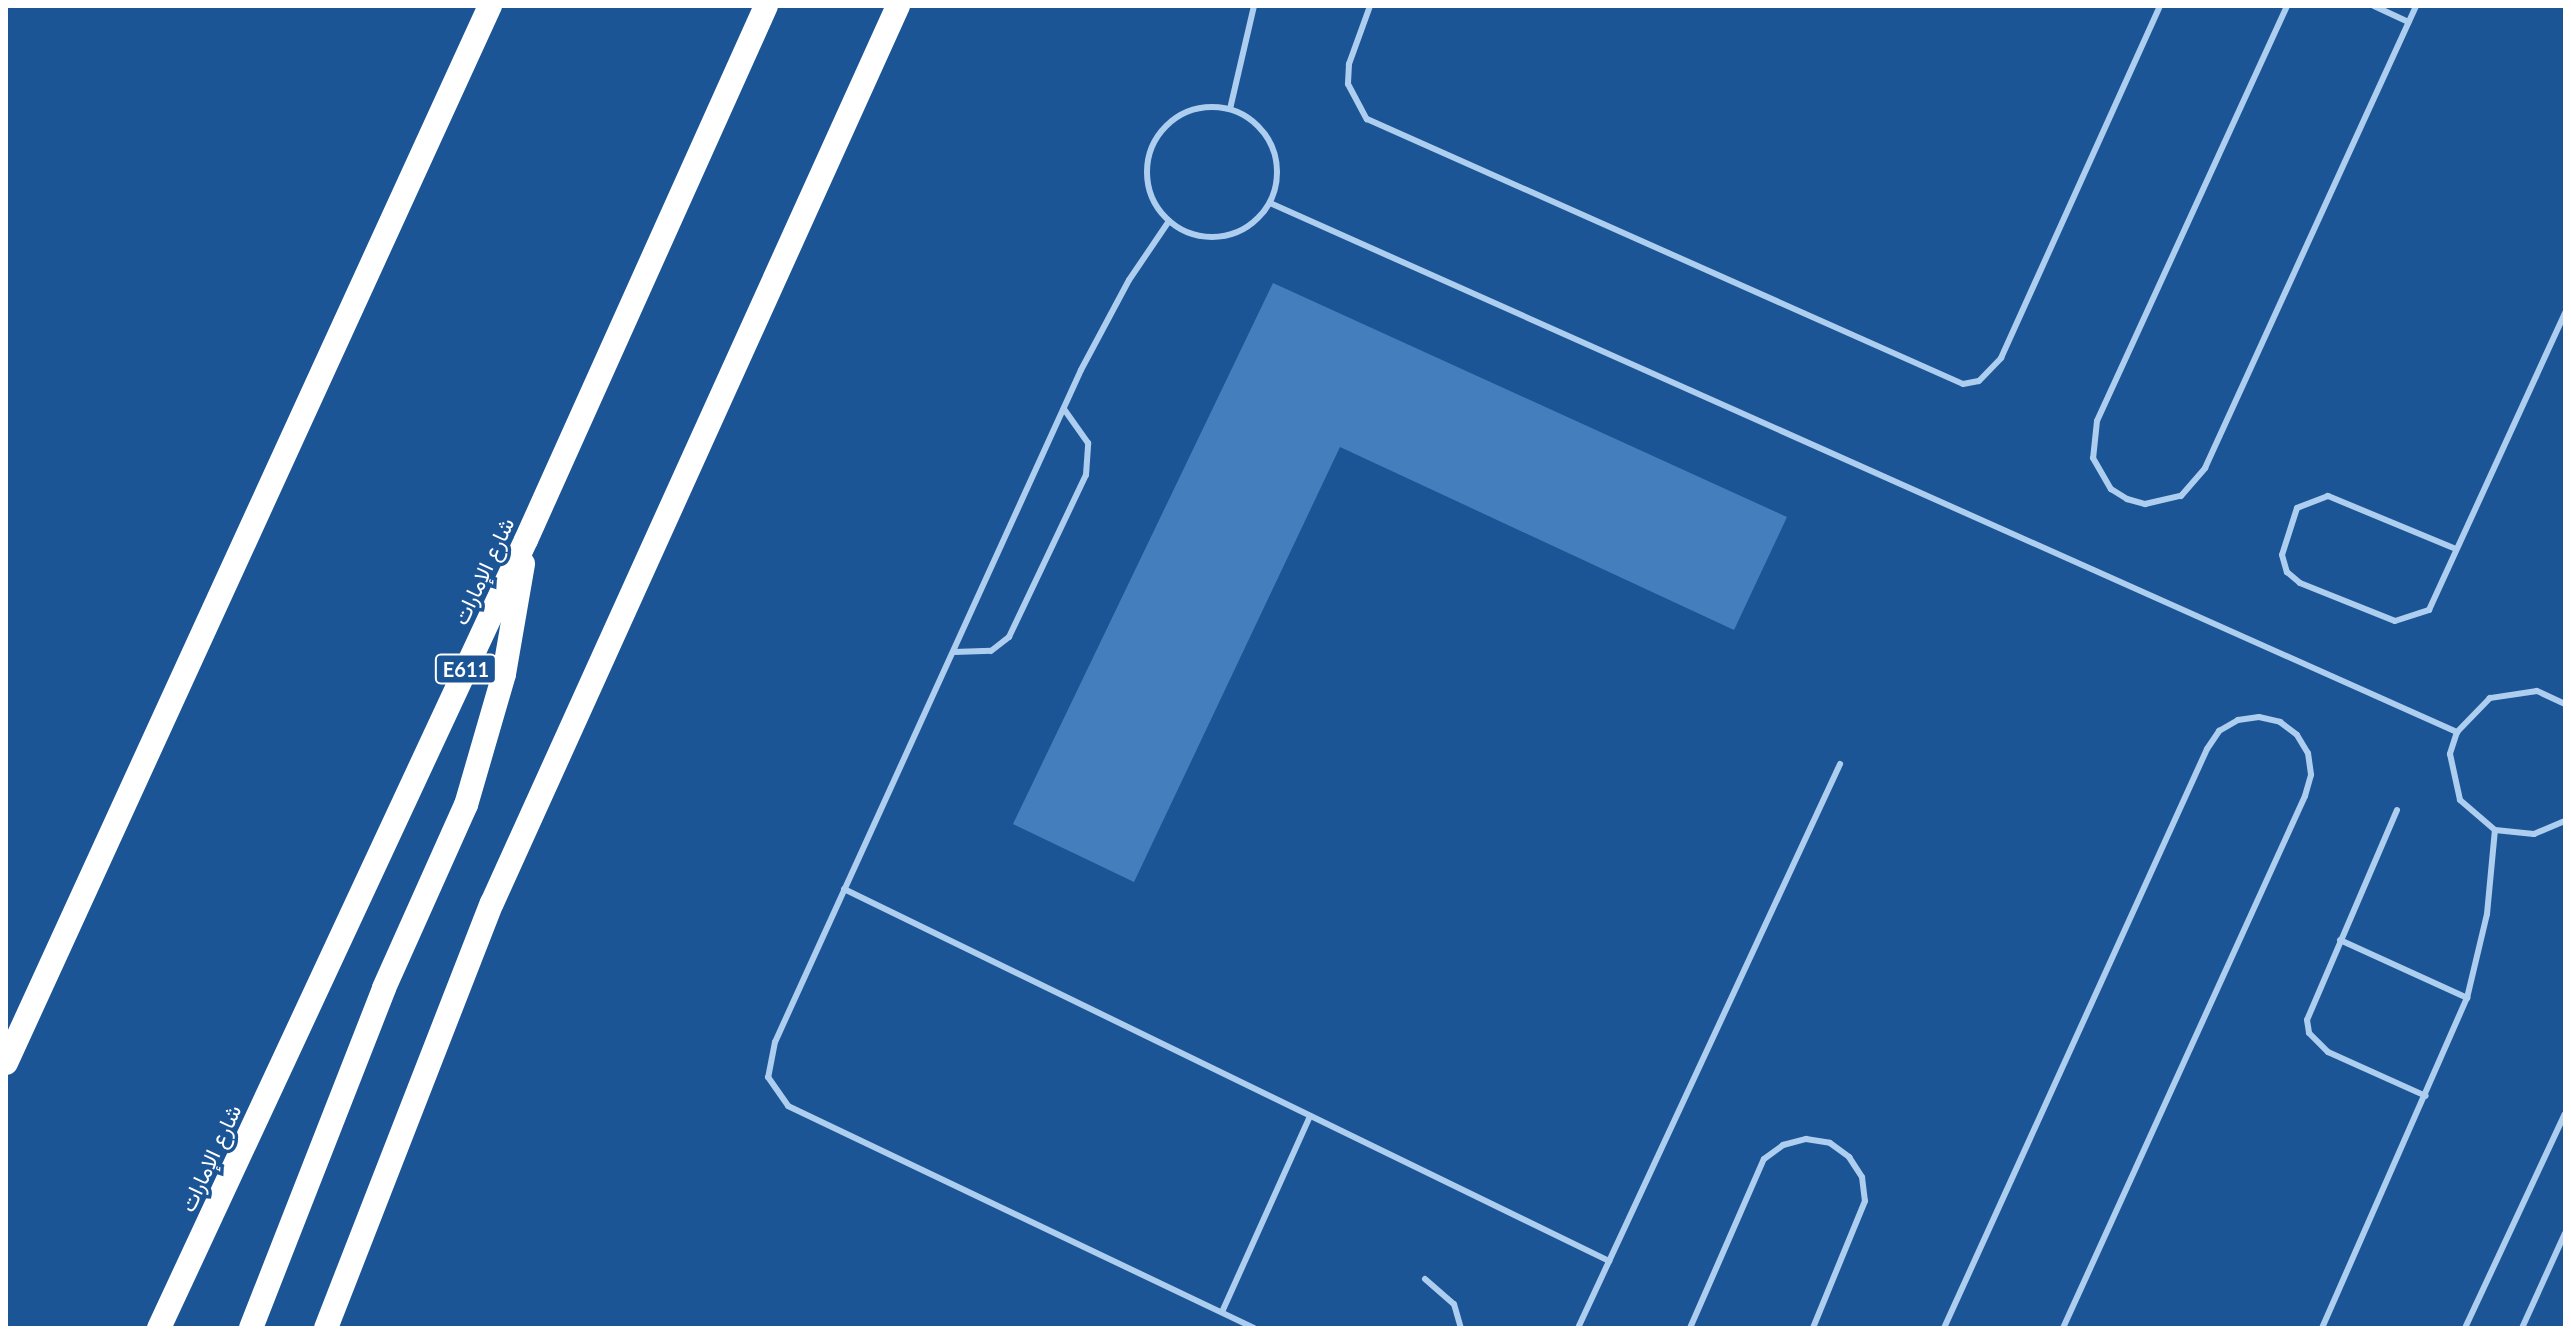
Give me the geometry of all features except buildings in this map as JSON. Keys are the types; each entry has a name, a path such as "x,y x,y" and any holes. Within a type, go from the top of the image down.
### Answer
{"highway":[{"path":"6,1063 490,6"},
{"name":"شارع الإمارات","path":"159,1328 526,540 766,6"},
{"path":"326,1328 492,903 898,6"},
{"path":"251,1328 378,1002 466,805 504,674 526,540"}],"lane":[{"path":"1230,109 1254,6"},
{"path":"1370,6 1349,64 1348,84 1367,119 1963,384 1979,381 2001,358 2160,6"},
{"path":"2287,6 2097,421 2092,439 2096,466 2111,489 2127,499 2145,504 2181,496 2205,468 2416,6"},
{"path":"2374,6 2408,22"},
{"path":"1230,109 1252,120 1277,158 1277,181 1270,203 1255,221 1212,238 1189,233 1169,221 1148,184 1155,141 1187,112 1230,109"},
{"path":"1270,203 2457,732"},
{"path":"1169,221 1104,324 768,1059 775,1094 805,1115 1254,1328"},
{"path":"2456,549 2328,496 2297,508 2282,555 2287,572 2300,583 2395,621 2429,610 2565,313"},
{"path":"954,652 991,651 1009,637 1086,475 1088,443 1064,409"},
{"path":"2565,693 2562,702 2537,691 2490,698 2457,732 2451,766 2460,800 2495,830 2534,834 2565,821"},
{"path":"1944,1328 2207,749 2219,731 2238,720 2259,717 2280,722 2297,735 2308,753 2311,775 2305,796 2063,1328"},
{"path":"1578,1328 1840,764"},
{"path":"2397,810 2310,1009 2309,1033 2317,1044 2426,1096"},
{"path":"2553,828 2565,829"},
{"path":"2322,1328 2467,998 2487,914 2495,830"},
{"path":"844,889 1609,1261"},
{"path":"2340,940 2467,998"},
{"path":"2465,1328 2565,1114"},
{"path":"1222,1312 1310,1116"},
{"path":"1690,1328 1764,1159 1783,1145 1806,1139 1830,1143 1849,1157 1862,1177 1865,1201 1813,1328"},
{"path":"2522,1328 2565,1233"},
{"path":"1425,1279 1454,1304 1461,1328"}]}
